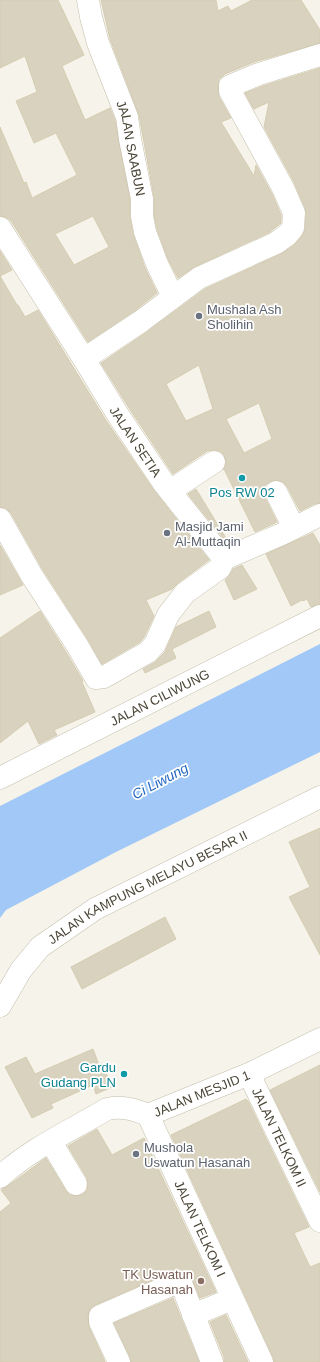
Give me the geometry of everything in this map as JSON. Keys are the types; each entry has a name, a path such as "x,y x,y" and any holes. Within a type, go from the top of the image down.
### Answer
{"street":[{"name":"JALAN SAABUN","path":"88,0 90,17 98,43 127,117 142,199 142,216 145,232 157,264 173,296"},
{"path":"84,359 140,322 199,278 276,243 287,235 293,228 294,213 283,188 230,91 230,86 259,74 320,55"},
{"name":"JALAN SETIA","path":"0,228 118,415 170,491 224,560"},
{"path":"170,491 214,462"},
{"path":"276,492 294,528"},
{"path":"0,519 32,576 77,645 96,678 104,677 148,652 155,644 168,615 185,593 220,568 224,560 320,515"},
{"name":"JALAN CILIWUNG","path":"0,778 320,616"},
{"name":"JALAN KAMPUNG MELAYU BESAR II","path":"0,1006 21,970 40,947 95,909 320,797"},
{"name":"JALAN MESJID 1","path":"0,1177 11,1167 107,1109 117,1107 127,1108 137,1110 148,1115 249,1074 320,1039"},
{"name":"JALAN TELKOM II","path":"249,1074 320,1221"},
{"name":"JALAN TELKOM I","path":"148,1115 262,1362"},
{"path":"51,1142 76,1184"},
{"path":"119,1362 100,1322 100,1316 178,1282 181,1283 212,1362"},
{"path":"193,1315 232,1298"}],"water":[{"name":"Ci Liwung","path":"320,644 320,752 116,852 6,910 0,918 0,806"}],"building":[{"path":"0,0 58,0 84,55 62,66 85,120 110,108 115,120 130,200 130,218 133,234 145,268 157,293 133,312 88,342 11,221 6,217 0,216 0,127 32,198 77,175 56,133 34,143 16,101 37,92 25,56 0,68","holes":["93,216 109,247 74,265 55,234"]},
{"path":"101,0 216,0 218,11 228,6 231,11 252,0 301,0 320,30 320,43 254,62 225,74 219,79 219,97 231,118 221,122 254,176 256,165 272,194 281,215 281,223 270,232 194,267 178,278 168,259 157,229 154,215 154,197 139,115 110,39"},
{"path":"320,68 320,503 314,504 300,511 287,486 283,482 277,480 271,481 265,485 264,492 265,498 277,522 255,532 224,469 223,470 226,462 224,455 220,451 207,451 173,474 101,363 147,332 205,289 281,254 294,245 302,236 305,229 305,208 294,182 264,127 269,102 254,109 245,93","holes":["199,365 213,409 186,421 166,384","259,403 272,439 244,453 226,419"]},
{"path":"0,251 12,270 0,276"},
{"path":"0,276 25,317 38,310 107,422 155,492 209,560 172,589 146,600 154,616 144,637 140,642 102,664 43,570 11,513 6,508 0,507"},
{"path":"196,489 229,543 228,544 188,494"},
{"path":"313,533 320,545 320,604 311,607 307,599 291,606 266,554"},
{"path":"0,545 23,585 0,595"},
{"path":"242,565 257,589 234,600 225,580 233,569"},
{"path":"40,611 83,681 82,682 95,712 54,730 57,735 39,744 28,721 0,743 0,638"},
{"path":"209,611 216,627 172,649 176,658 145,673 143,669 154,663 165,652 176,627"},
{"path":"320,828 320,955 289,897 310,887 289,842"},
{"path":"165,917 176,939 82,989 71,967"},
{"path":"93,1049 99,1065 102,1063 112,1087 96,1094 93,1085 51,1104 53,1108 32,1118 5,1067 26,1057 35,1074"},
{"path":"320,1065 320,1192 270,1090"},
{"path":"246,1099 309,1227 294,1233 310,1267 320,1263 320,1362 274,1362 171,1135"},
{"path":"97,1129 112,1155 144,1138 216,1292 200,1298 190,1274 182,1270 173,1271 95,1305 90,1309 88,1316 89,1327 105,1362 0,1362 0,1212 11,1203 1,1190 46,1158 70,1195 76,1196 83,1194 87,1190 87,1178 68,1146"},
{"path":"173,1298 199,1362 131,1362 114,1323"},
{"path":"226,1315 248,1362 224,1362 224,1357 210,1322"}],"place":[{"name":"Mushala Ash Sholihin","path":"199,316"},
{"name":"Pos RW 02","path":"242,478"},
{"name":"Masjid Jami Al-Muttaqin","path":"167,533"},
{"name":"Gardu Gudang PLN","path":"124,1074"},
{"name":"Mushola Uswatun Hasanah","path":"136,1154"},
{"name":"TK Uswatun Hasanah","path":"201,1281"}]}
